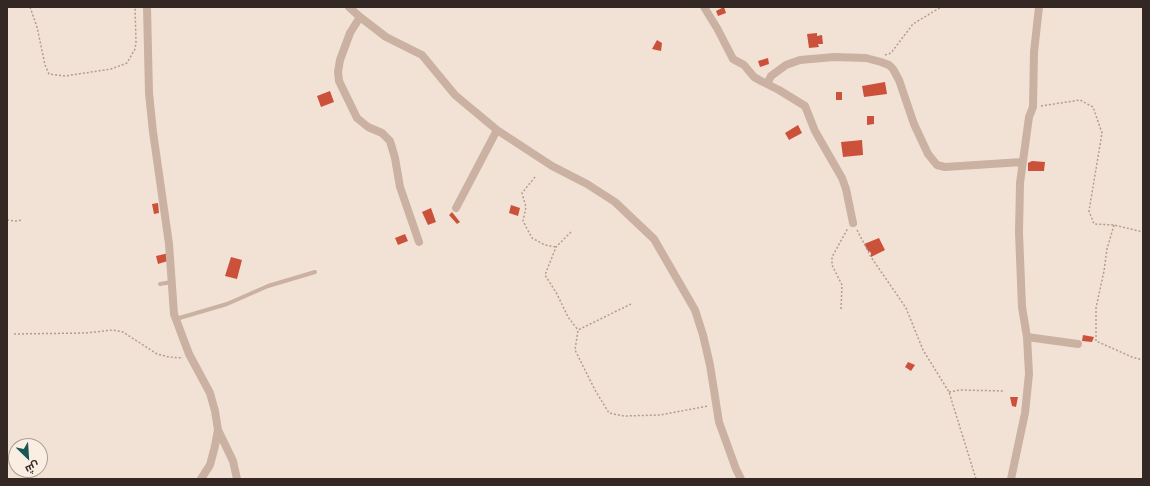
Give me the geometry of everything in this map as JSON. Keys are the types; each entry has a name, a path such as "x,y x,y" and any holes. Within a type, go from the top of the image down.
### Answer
{"street":[{"path":"147,7 149,93 153,132 170,244 174,314 189,354 210,393 218,430 233,461 237,479"},
{"path":"349,7 386,37 422,55 455,95 497,130 552,166 587,184 616,202 654,239 695,310 710,365 719,422 741,479"},
{"path":"704,7 733,59 744,65 754,77 805,106 819,138 846,189 853,223"},
{"path":"1011,479 1025,413 1029,374 1027,338 1022,307 1019,233 1020,183 1029,117 1033,107 1034,52 1039,7"},
{"path":"360,17 350,33 340,60 338,72 339,81 357,118 368,127 382,133 390,141 395,158 400,187 419,242"},
{"path":"767,84 771,76 786,65 800,60 834,57 866,58 881,62 889,65 899,80 914,124 928,154 937,165 945,167 1022,162"},
{"path":"456,208 497,130"},
{"path":"1027,338 1078,344"},
{"path":"201,479 210,465 218,430"}],"lane":[{"path":"176,319 227,304 268,286 315,272"},
{"path":"160,284 172,282"}],"path":[{"path":"30,7 37,27 46,65 50,74 65,76 111,68 127,63 135,49 135,7"},
{"path":"880,56 891,53 913,24 940,7"},
{"path":"1033,107 1080,100 1093,107 1102,133 1089,211 1094,224 1114,225 1143,232"},
{"path":"534,177 522,192 526,207 523,221 532,238 545,245 556,247"},
{"path":"7,220 22,220"},
{"path":"841,309 843,290 832,265 832,257 849,227 853,223 871,257 906,308 923,350 949,392 976,479"},
{"path":"1114,225 1107,249 1096,308 1096,341 1143,360"},
{"path":"571,232 556,247 545,275 557,294 568,317 578,330 575,350 595,390 609,413 624,416 660,415 716,405"},
{"path":"578,330 631,304"},
{"path":"14,334 113,330 123,332 157,354 181,359 189,354"},
{"path":"949,392 960,390 1003,391"}],"building":[{"path":"724,7 726,13 718,16 716,11"},
{"path":"817,33 817,36 822,35 823,44 818,44 819,47 809,48 807,34"},
{"path":"657,40 662,43 661,51 652,49"},
{"path":"768,58 769,64 760,67 758,61"},
{"path":"885,82 887,94 864,97 862,86"},
{"path":"330,91 334,102 321,107 317,96"},
{"path":"836,92 842,92 842,100 836,100"},
{"path":"867,116 874,116 874,124 867,125"},
{"path":"798,125 802,133 789,140 785,133"},
{"path":"862,140 863,155 843,157 841,142"},
{"path":"1032,161 1045,162 1044,171 1028,171 1028,163"},
{"path":"158,203 159,213 154,214 152,204"},
{"path":"511,205 520,208 518,216 509,213"},
{"path":"431,208 436,222 428,225 422,212"},
{"path":"452,212 460,222 457,224 449,215"},
{"path":"405,234 408,241 398,245 395,238"},
{"path":"879,238 885,250 871,257 871,253 864,244"},
{"path":"169,253 171,260 158,264 156,256"},
{"path":"231,257 242,260 237,279 225,276"},
{"path":"1083,335 1094,337 1092,342 1082,341"},
{"path":"908,362 915,365 911,371 905,367"},
{"path":"1010,397 1018,397 1016,407 1012,406"}]}
